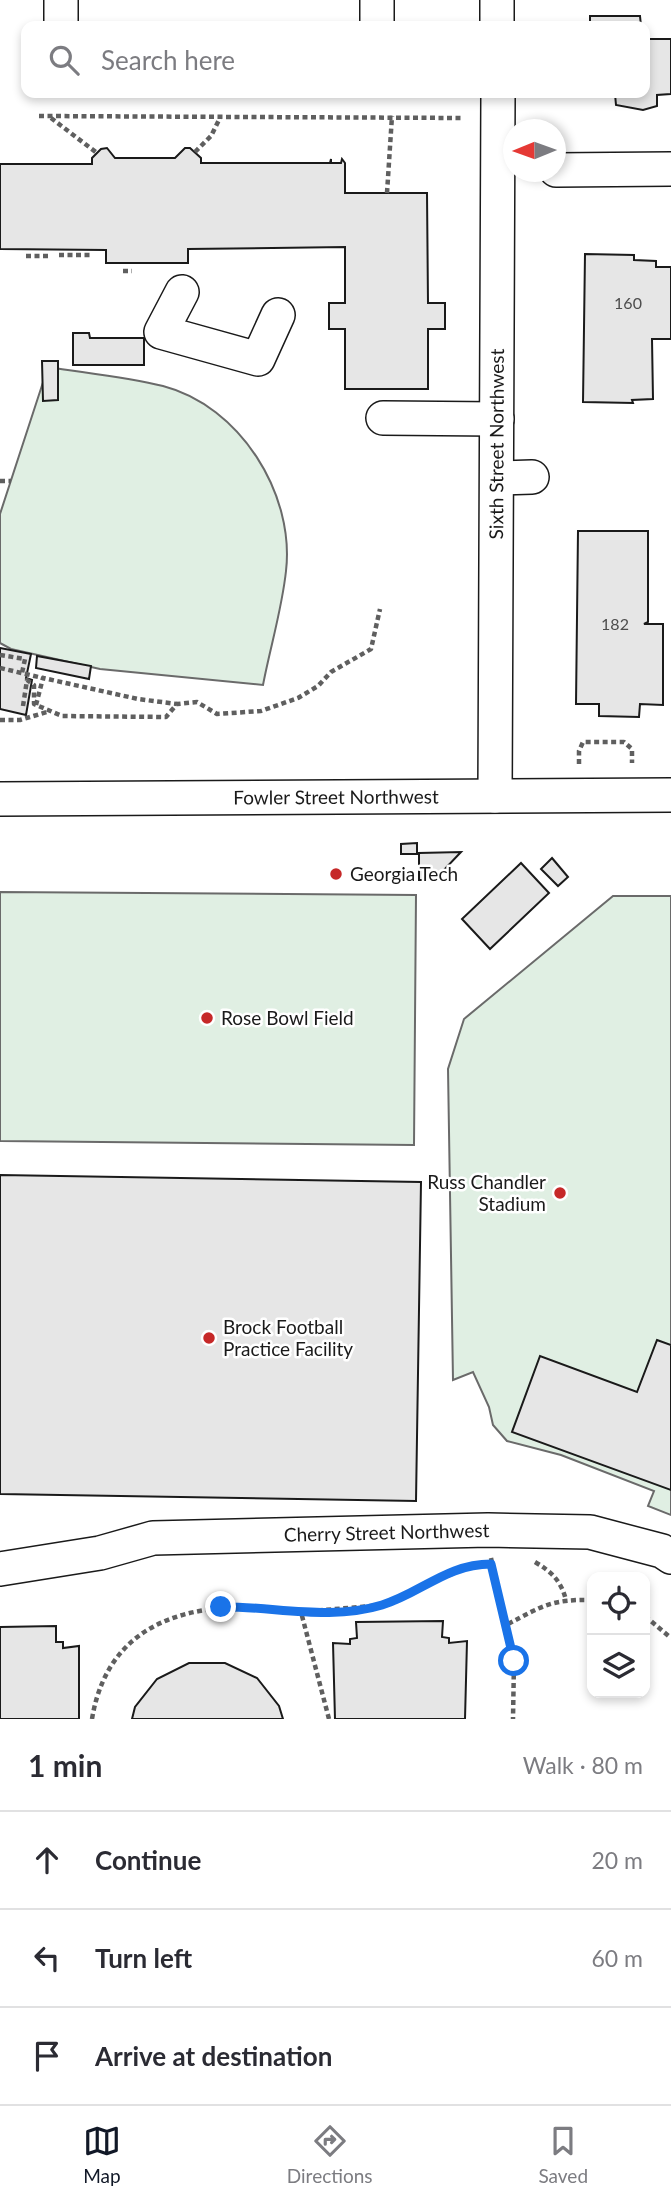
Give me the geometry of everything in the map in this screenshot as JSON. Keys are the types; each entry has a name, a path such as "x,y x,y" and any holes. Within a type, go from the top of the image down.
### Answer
{"street":[{"path":"61,0 61,21"},
{"path":"377,0 377,21"},
{"path":"497,0 497,21"},
{"name":"Sixth Street Northwest","path":"499,98 503,141"},
{"path":"566,170 671,169"},
{"name":"Sixth Street Northwest","path":"495,796 497,419 506,182"},
{"path":"182,292 162,332 258,359 278,315"},
{"path":"383,418 497,419"},
{"path":"497,478 533,477"},
{"name":"Fowler Street Northwest","path":"0,799 671,795"},
{"name":"Cherry Street Northwest","path":"0,1569 100,1553 153,1538 488,1530 590,1532 662,1551 671,1557"}],"path":[{"path":"387,193 392,116"},
{"path":"39,117 462,118"},
{"path":"50,117 97,153"},
{"path":"195,152 211,136 220,118"},
{"path":"59,255 93,255"},
{"path":"26,256 48,256"},
{"path":"123,271 132,271"},
{"path":"0,481 10,481"},
{"path":"0,668 138,699 177,704 197,702 217,714 261,711 299,698 318,686 331,672 371,649 380,609"},
{"path":"0,655 25,659 22,673"},
{"path":"36,705 43,678"},
{"path":"23,706 27,680 34,685 32,693 36,705 62,716 166,718 177,704"},
{"path":"0,720 20,720 51,711"},
{"path":"579,760 583,742 624,742 632,749 632,764"},
{"path":"523,1561 534,1562 550,1571 562,1585 566,1600"},
{"path":"92,1719 97,1699 117,1659 137,1637 153,1626 193,1610 221,1607 301,1612 382,1605 470,1564 501,1562"},
{"path":"491,1564 508,1624 514,1661 513,1719"},
{"path":"508,1624 540,1605 566,1600 587,1600"},
{"path":"301,1612 329,1719"},
{"path":"650,1620 671,1638"}],"green space":[{"path":"48,367 149,383 191,397 216,413 238,433 257,457 281,512 286,542 284,585 263,685 100,669 11,649 0,643 0,514"},
{"name":"Rose Bowl Field","path":"0,892 416,895 414,1145 0,1141"},
{"name":"Russ Chandler Stadium","path":"613,896 671,896 671,1515 648,1506 654,1491 561,1455 507,1441 493,1425 489,1407 473,1372 453,1380 448,1069 464,1019"}],"building":[{"path":"590,16 640,16 640,21 590,21"},
{"path":"650,39 671,39 671,94 657,95 657,106 643,110 616,105 615,98 650,98"},
{"path":"107,148 115,158 175,158 185,148 190,148 201,158 201,163 330,163 331,159 331,163 341,163 342,159 345,163 345,193 427,193 428,303 445,303 445,329 428,329 428,389 345,389 345,329 329,329 329,303 345,303 345,247 188,249 188,263 106,263 106,250 0,249 0,164 92,164 92,158 101,149"},
{"path":"585,254 634,255 634,260 656,261 656,267 671,267 671,339 652,339 653,399 632,400 633,403 583,402"},
{"path":"73,333 89,333 90,338 144,338 144,365 73,365"},
{"path":"42,361 58,361 58,400 43,401"},
{"path":"578,531 648,531 648,622 644,624 663,624 663,705 640,704 639,717 599,716 599,704 576,704"},
{"path":"0,648 31,654 26,678 32,680 26,715 0,709"},
{"path":"37,656 91,666 89,679 36,668"},
{"path":"417,843 417,854 401,854 401,844"},
{"path":"461,852 440,874 441,880 419,880 419,853"},
{"path":"552,858 568,877 558,886 541,869"},
{"path":"521,863 549,893 490,949 462,919"},
{"name":"Brock Football Practice Facility","path":"0,1175 421,1182 416,1501 0,1494"},
{"path":"657,1340 671,1345 671,1490 512,1432 540,1356 637,1392"},
{"path":"443,1621 442,1637 449,1638 449,1643 467,1641 465,1719 335,1719 333,1643 350,1644 350,1639 357,1638 356,1622"},
{"path":"56,1626 56,1642 63,1642 63,1648 79,1646 79,1719 0,1719 0,1627"},
{"path":"189,1663 225,1663 257,1678 279,1706 283,1719 132,1719 135,1707 157,1679"}],"place":[{"name":"Georgia Tech","path":"336,874"},
{"name":"Rose Bowl Field","path":"207,1018"},
{"name":"Russ Chandler Stadium","path":"560,1193"},
{"name":"Brock Football Practice Facility","path":"209,1338"}],"route":[{"path":"221,1607 277,1608 301,1612 343,1611 382,1605 470,1564 491,1564 508,1624 514,1661"}]}
